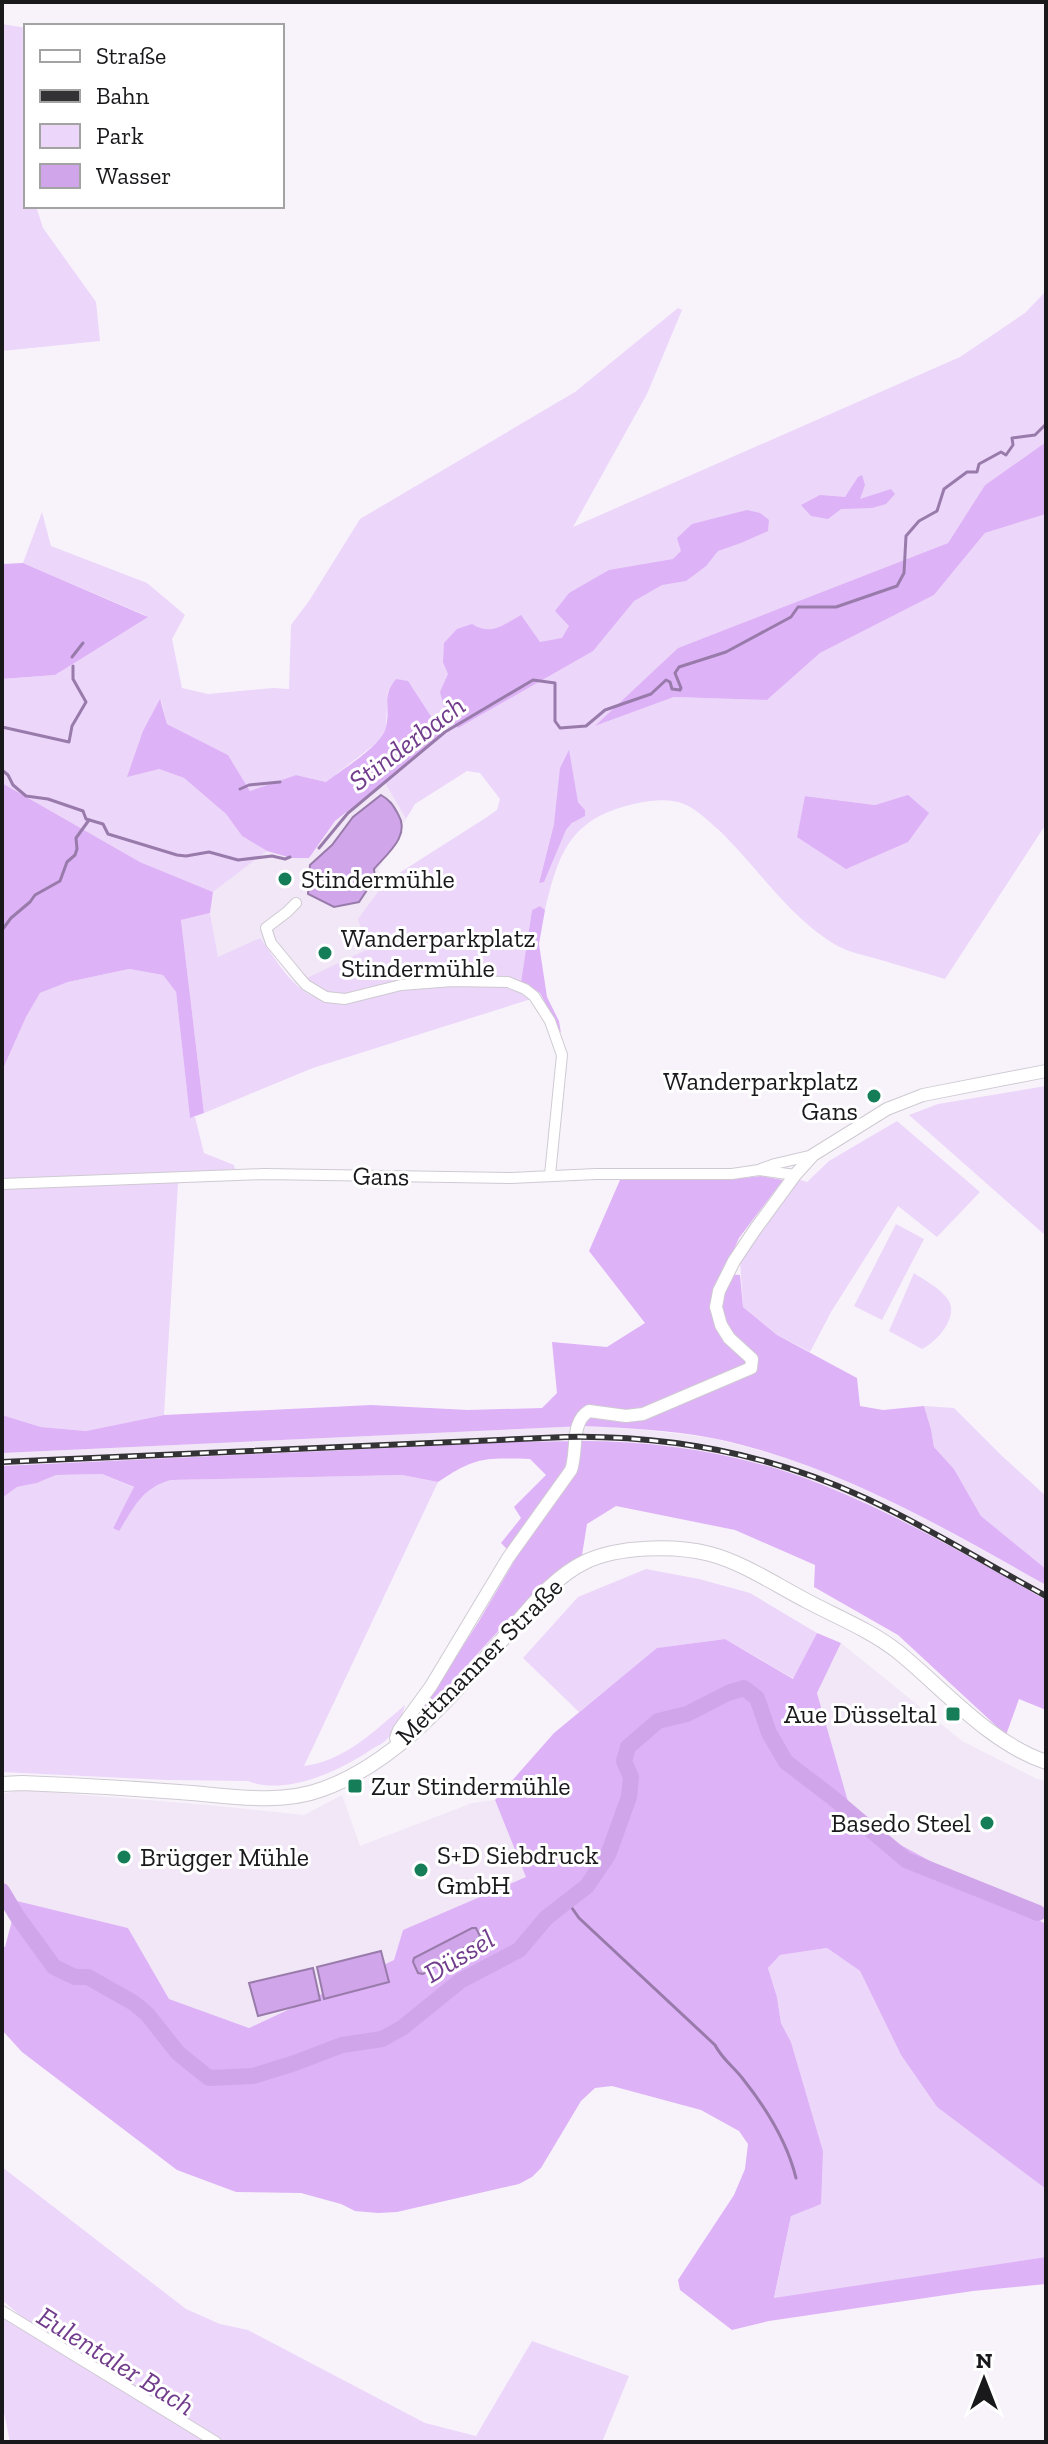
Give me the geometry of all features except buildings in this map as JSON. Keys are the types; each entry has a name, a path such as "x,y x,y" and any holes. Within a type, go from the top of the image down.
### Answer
{"main road":[{"name":"Mettmanner Straße","path":"2,1784 277,1798 320,1790 375,1763 399,1744 472,1673 562,1577 600,1556 641,1549 710,1554 857,1627 894,1649 996,1735 1015,1748 1046,1762"}],"street":[{"path":"296,903 266,928 268,936 306,985 326,997 345,999 401,985 453,981 508,982 534,996 550,1021 562,1055 550,1175"},
{"path":"399,1744 396,1738 399,1730 431,1686 508,1558 571,1470 580,1418 589,1411 626,1416 643,1414 751,1368 752,1359 729,1338 721,1325 716,1307 719,1291 734,1261 795,1175 813,1155 887,1109 923,1095 1046,1071"},
{"name":"Gans","path":"2,1184 264,1174 511,1178 732,1174 813,1155"},
{"name":"Gans","path":"759,1170 795,1175"},
{"path":"2,2311 216,2442"}],"shaded area":[{"path":"1046,442 1046,514 985,533 934,595 820,653 767,700 674,697 595,726 678,648 948,543 985,485"},
{"path":"862,475 865,485 860,499 891,489 895,494 886,504 872,508 841,509 828,519 811,516 801,505 820,495 845,497"},
{"path":"747,510 760,513 769,520 768,531 718,551 706,566 686,581 662,585 634,601 593,651 458,728 446,714 440,692 448,674 443,662 444,643 457,629 472,624 491,629 521,615 540,642 562,638 569,626 555,611 569,593 609,570 673,559 681,551 677,538 692,524"},
{"path":"23,563 148,617 55,675 2,679 2,564"},
{"path":"396,679 408,681 443,735 335,821 309,858 291,858 267,851 242,836 226,814 184,778 159,769 127,777 143,731 160,699 167,724 228,755 250,791 296,775 326,782 370,749 383,734 389,691"},
{"path":"569,750 578,802 585,810 585,816 566,830 544,882 539,883 554,824 560,768"},
{"path":"384,781 406,819 378,870 385,882 359,919 368,949 296,984 260,938 218,958 210,913 213,892 267,851 291,858 309,858 335,821"},
{"path":"2,783 140,862 213,892 210,913 181,920 204,1113 190,1118 176,992 163,975 129,969 68,982 40,993 2,1071"},
{"path":"908,795 929,813 908,842 846,869 797,837 805,796 875,805"},
{"path":"540,906 545,910 539,944 547,997 559,1021 561,1033 540,993 521,982 532,910"},
{"path":"761,1176 783,1180 739,1238 723,1274 740,1275 743,1307 777,1335 857,1378 860,1406 883,1410 924,1406 934,1447 954,1469 981,1516 1046,1569 1046,1585 885,1498 843,1480 757,1449 680,1433 584,1426 2,1453 2,1415 41,1427 86,1431 164,1415 371,1405 468,1410 542,1408 557,1393 552,1342 607,1347 645,1323 589,1251 620,1180"},
{"path":"584,1426 712,1438 825,1471 899,1504 1046,1585 1046,1600 892,1515 820,1483 750,1462 678,1448 616,1441 513,1442 2,1466 2,1453"},
{"path":"583,1441 674,1447 735,1458 794,1474 909,1524 1046,1600 1046,1710 1019,1699 1006,1735 898,1635 814,1587 815,1565 735,1530 616,1506 587,1524 582,1555 557,1573 521,1607 411,1727 516,1558 501,1543 521,1518 514,1507 546,1475 530,1459 482,1460 462,1467 438,1482 402,1475 171,1480 146,1493 119,1531 113,1528 134,1487 102,1474 56,1475 17,1487 2,1498 2,1466"},
{"path":"817,1633 841,1643 817,1693 853,1819 1046,1924 1046,2189 937,2107 901,2055 860,1971 827,1948 780,1955 768,1968 781,2023 791,2042 823,2151 821,2204 791,2216 774,2298 1046,2257 1046,2284 973,2291 769,2321 732,2330 680,2290 678,2280 734,2195 745,2169 748,2144 739,2131 701,2110 612,2086 595,2088 581,2101 541,2168 519,2184 397,2212 355,2211 301,2193 236,2192 177,2170 22,2052 2,2030 2,1946 5,1947 17,1901 128,1928 169,1999 249,2028 394,1960 403,1930 526,1877 495,1800 554,1733 657,1648 725,1639 793,1679"},
{"path":"841,1643 962,1741 1046,1781 1046,1924 853,1819 817,1693"},
{"path":"21,1790 304,1815 342,1795 360,1846 472,1803 495,1800 527,1877 403,1930 394,1960 249,2028 169,1999 128,1928 17,1901 2,1889 2,1794"}],"green space":[{"path":"2,24 24,28 24,208 37,208 43,228 96,302 100,341 2,351"},
{"path":"1046,291 1046,442 985,485 948,543 678,648 598,725 674,697 767,700 820,653 934,595 985,533 1046,514 1046,824 945,979 852,952 832,943 797,915 736,847 705,818 684,804 660,800 634,804 601,815 575,835 554,876 545,910 540,906 532,910 521,982 479,977 417,977 344,996 331,994 305,979 368,949 358,919 385,882 497,810 500,799 480,773 467,771 415,804 406,819 384,781 405,763 388,689 386,729 379,741 326,782 296,775 250,791 228,755 167,724 161,701 159,769 184,778 226,814 242,836 267,851 213,892 140,862 2,783 2,679 55,675 147,616 23,563 42,512 51,546 147,583 185,615 172,639 182,688 208,694 289,689 291,625 360,519 575,392 678,308 682,310 647,394 573,527 960,357 1025,313","holes":["806,796 875,805 908,796 797,837","578,802 585,810 566,830 544,881 539,883 554,824"]},
{"path":"210,913 218,957 260,938 293,982 320,999 469,983 512,990 531,999 313,1068 204,1113 181,920"},
{"path":"129,969 163,975 176,992 190,1117 195,1117 204,1153 234,1165 235,1169 189,1173 178,1184 164,1415 86,1431 41,1427 2,1415 2,1071 40,993 68,982"},
{"path":"1046,1086 1046,1236 909,1115 938,1104"},
{"path":"897,1121 980,1192 937,1237 898,1206 831,1312 810,1352 777,1335 743,1307 740,1260 798,1179 807,1182 829,1161"},
{"path":"896,1224 924,1239 882,1320 854,1306"},
{"path":"914,1273 943,1293 951,1311 946,1327 922,1349 889,1331"},
{"path":"924,1406 954,1408 1046,1496 1046,1569 981,1516 954,1469 934,1447"},
{"path":"102,1474 135,1488 113,1527 119,1530 146,1493 171,1480 402,1475 438,1482 304,1766 346,1751 405,1705 398,1723 386,1740 329,1773 279,1785 248,1781 2,1772 2,1498 17,1487 56,1475"},
{"path":"646,1569 750,1593 817,1633 794,1679 725,1639 658,1648 579,1712 523,1658 578,1597"},
{"path":"827,1948 860,1971 901,2055 937,2107 1046,2189 1046,2257 774,2299 791,2216 823,2151 791,2042 781,2023 768,1968 780,1955"},
{"path":"2,2167 186,2309 220,2324 248,2330 425,2423 476,2436 532,2341 629,2376 602,2442 10,2442 2,2403 2,2315 15,2325 22,2317 2,2300"}],"water":[{"path":"381,795 394,808 402,829 396,843 374,869 375,878 359,902 334,907 308,894 310,865 332,845 353,817"},
{"path":"476,1928 480,1936 478,1939 423,1974 418,1973 414,1958"},
{"path":"381,1951 389,1982 324,1999 317,1967"},
{"path":"313,1968 320,2000 258,2016 249,1983"}],"waterway":[{"name":"Stinderbach","path":"319,848 348,813 445,732 533,680 555,683 555,721 560,728 586,726 605,710 651,694 666,680 672,689 680,690 675,673 679,667 726,652 791,617 798,607 836,607 897,586 904,573 906,536 919,521 937,511 944,489 967,472 977,472 979,464 1001,452 1006,455 1013,445 1012,438 1035,435 1046,424"},
{"path":"72,657 83,643"},
{"path":"2,727 69,742 72,726 86,702 73,679 73,666"},
{"name":"Stinderbach","path":"2,770 26,796 48,799 83,811 86,819 103,824 108,834 177,855 209,852 238,860 290,857"},
{"path":"240,789 280,782"},
{"path":"2,930 35,895 60,881 67,862 75,855 76,838 89,820"},
{"name":"Düssel","path":"2,1891 54,1967 75,1977 88,1977 134,2003 147,2014 178,2053 209,2078 253,2076 342,2045 382,2039 402,2028 460,1981 519,1950 546,1918 587,1886 608,1855 629,1797 631,1777 624,1761 628,1747 658,1721 687,1714 744,1688 757,1698 769,1733 786,1762 906,1860 1038,1913"},
{"path":"567,1901 579,1918 715,2045 740,2075 768,2113 787,2151 796,2178"}],"railway":[{"path":"2,1462 565,1437 641,1439 717,1450 791,1469 827,1482 910,1520 1046,1596"}],"place":[{"name":"Stindermühle","path":"285,879"},
{"name":"Wanderparkplatz Stindermühle","path":"325,953"},
{"name":"Wanderparkplatz Gans","path":"874,1096"},
{"name":"Aue Düsseltal","path":"953,1714"},
{"name":"Zur Stindermühle","path":"355,1786"},
{"name":"Basedo Steel","path":"987,1823"},
{"name":"Brügger Mühle","path":"124,1857"},
{"name":"S+D Siebdruck GmbH","path":"421,1870"}],"water label":[{"name":"Eulentaler Bach","path":"116,2361"}]}
